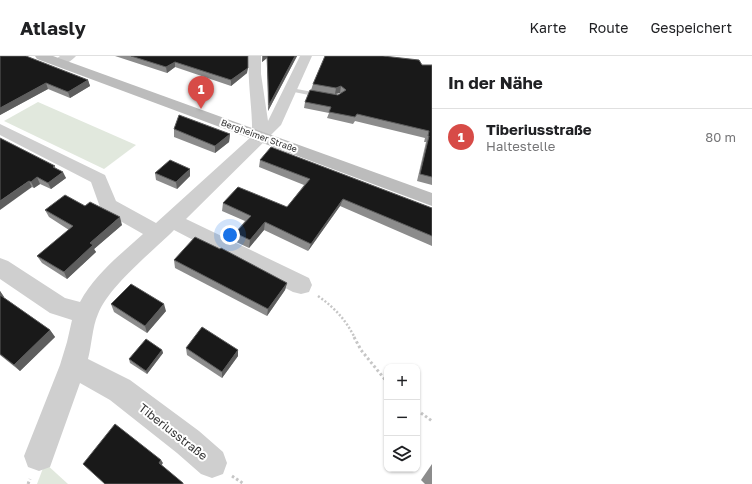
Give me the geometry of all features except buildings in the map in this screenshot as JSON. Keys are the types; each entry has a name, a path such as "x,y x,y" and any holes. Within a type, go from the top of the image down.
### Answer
{"street":[{"name":"Bergheimer Straße","path":"41,56 64,59 260,136 432,200"},
{"path":"255,56 254,74 260,114 260,136"},
{"path":"39,456 73,365 86,314 94,298 108,280 276,122 306,56"},
{"path":"0,129 98,179 108,205 164,226 301,285"},
{"path":"0,267 58,306 86,314"},
{"name":"Tiberiusstraße","path":"73,365 120,390 188,442 212,463"}],"lane":[{"path":"291,90 330,97"}],"path":[{"path":"301,285 329,304 346,321 360,350 384,378"},
{"path":"420,412 432,421"}],"shaded area":[{"path":"38,102 136,145 104,169 4,121"},
{"path":"45,463 68,484 37,484"}],"place":[{"name":"Tiberiusstraße","path":"201,109"}]}
